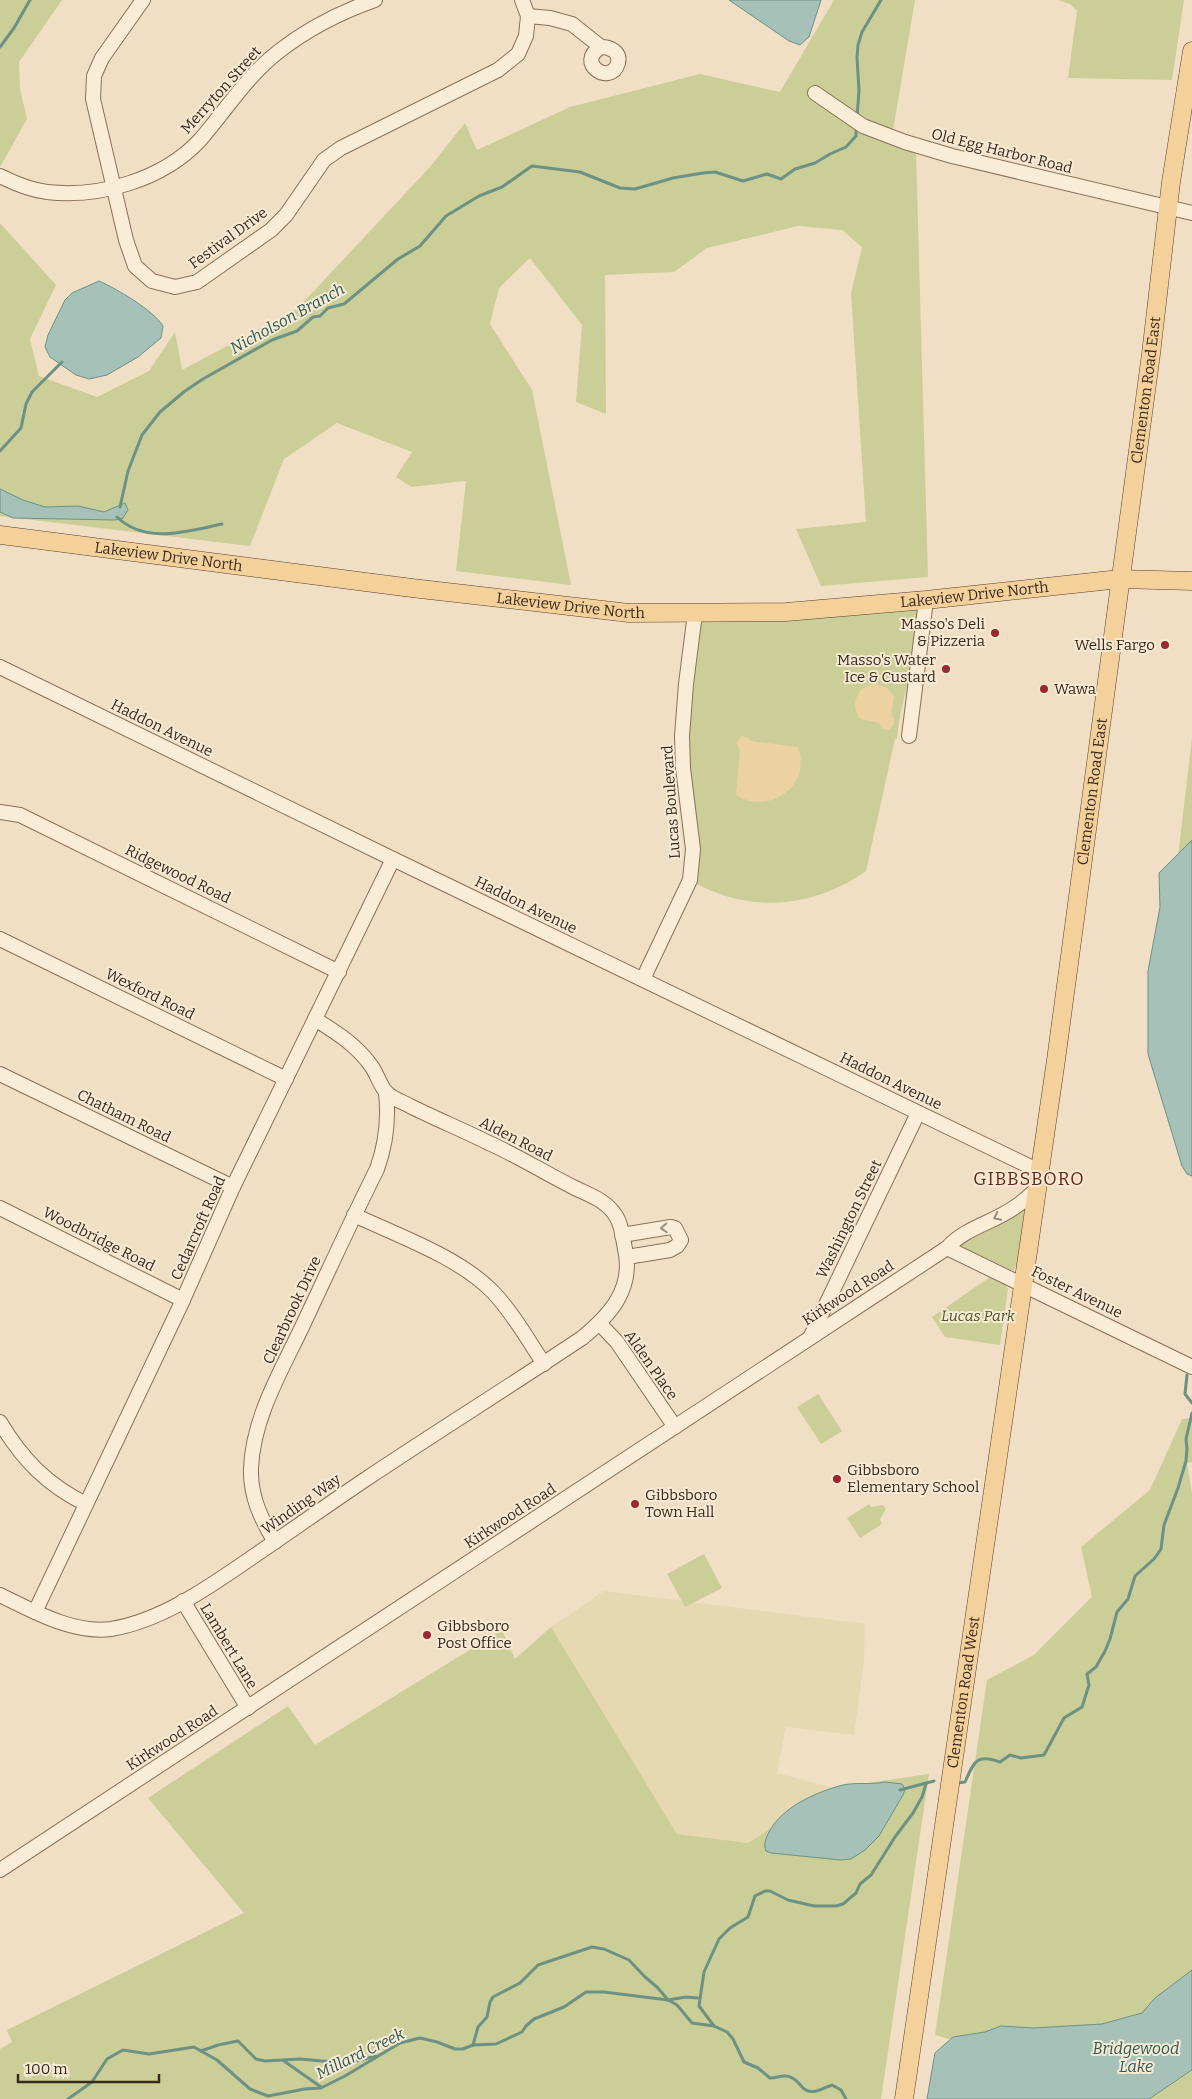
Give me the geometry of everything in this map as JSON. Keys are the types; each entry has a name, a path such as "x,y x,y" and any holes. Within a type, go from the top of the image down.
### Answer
{"main road":[{"name":"Clementon Road East","path":"1022,1284 1037,1190 1120,579 1168,208 1192,51"},
{"name":"Lakeview Drive North","path":"0,535 629,614 786,612 926,600 1120,579 1192,581"},
{"name":"Clementon Road West","path":"904,2099 997,1468 1022,1284"}],"street":[{"name":"Festival Drive","path":"143,0 102,58 94,76 93,99 126,240 135,266 152,281 175,287 197,282 271,230 286,215 324,160 341,148 498,70 518,54 526,36 528,16 522,0"},
{"name":"Merryton Street","path":"0,176 16,184 45,192 73,193 115,188 151,176 198,141 253,75 278,52 314,27 375,0"},
{"path":"528,16 550,18 572,24 601,47"},
{"name":"Old Egg Harbor Road","path":"815,93 863,126 905,142 952,156 1192,213"},
{"path":"909,736 926,600"},
{"name":"Lucas Boulevard","path":"643,979 690,880 693,849 683,768 682,736 695,613"},
{"name":"Haddon Avenue","path":"0,667 1039,1171"},
{"name":"Ridgewood Road","path":"0,812 20,815 339,972"},
{"name":"Cedarcroft Road","path":"35,1612 183,1300 233,1188 393,859"},
{"name":"Wexford Road","path":"0,939 286,1079"},
{"path":"315,1019 340,1034 354,1046 373,1068 386,1093"},
{"name":"Chatham Road","path":"0,1074 233,1188"},
{"name":"Clearbrook Drive","path":"275,1542 262,1521 252,1489 253,1446 269,1397 384,1150 388,1115 386,1093"},
{"name":"Alden Road","path":"386,1093 436,1119 509,1152 574,1188 598,1198 616,1217 627,1258 625,1284 613,1309 599,1324"},
{"name":"Washington Street","path":"809,1338 918,1113"},
{"name":"Kirkwood Road","path":"0,1870 675,1428 947,1248 956,1238 975,1226 1014,1208 1037,1190"},
{"name":"Woodbridge Road","path":"0,1208 183,1300"},
{"path":"354,1215 468,1270 503,1303 544,1364"},
{"path":"622,1235 671,1227 675,1228 681,1240 677,1246 670,1250 627,1258"},
{"name":"Foster Avenue","path":"947,1248 1192,1366"},
{"name":"Winding Way","path":"0,1595 35,1612 86,1628 108,1629 133,1625 213,1584 366,1479 544,1364 599,1324"},
{"name":"Alden Place","path":"599,1324 617,1342 675,1428"},
{"path":"0,1422 25,1459 66,1494 86,1504"},
{"name":"Lambert Lane","path":"183,1601 248,1708"}],"shaded area":[{"path":"604,1591 865,1624 864,1661 854,1735 786,1727 777,1773 834,1788 748,1843 677,1834 551,1627"}],"green space":[{"path":"0,0 62,0 19,62 20,89 27,119 0,167"},
{"path":"834,0 915,0 891,142 916,152 928,577 821,586 796,529 866,522 851,293 862,247 842,230 798,226 707,248 674,272 605,275 606,414 576,402 582,325 530,258 499,288 490,324 532,390 571,585 456,571 466,481 411,487 396,477 412,452 337,423 284,459 250,546 0,516 0,223 56,285 30,339 39,376 97,397 149,371 175,332 182,370 297,309 429,168 465,123 477,150 570,107 700,74 780,92"},
{"path":"1058,0 1184,0 1172,80 1068,78 1077,11 1070,4"},
{"path":"926,600 899,721 897,739 895,739 866,871 845,884 824,893 802,900 779,903 756,902 734,898 712,891 690,880 683,768 695,613"},
{"path":"1192,738 1192,843 1178,856"},
{"path":"1021,1208 1025,1212 1017,1264 1014,1270 957,1244"},
{"name":"Lucas Park","path":"990,1277 1003,1283 1008,1289 1000,1345 945,1337 932,1317"},
{"path":"818,1394 842,1431 821,1444 797,1407"},
{"path":"1192,1418 1192,1462 1187,1463 1192,1493 1192,1980 1142,2013 1102,2024 949,2039 935,2035 987,1680 1034,1655 1092,1597 1081,1547 1150,1490 1182,1419"},
{"path":"869,1504 871,1507 883,1505 886,1509 880,1519 882,1524 860,1538 847,1518"},
{"path":"704,1554 722,1588 685,1607 667,1574"},
{"path":"551,1627 677,1834 748,1843 834,1788 929,1774 881,2099 0,2099 0,2049 12,2042 7,2030 244,1913 148,1798 288,1706 315,1745 502,1630 515,1659"},
{"path":"1192,2071 1192,2099 1149,2099"}],"sand":[{"path":"876,684 887,688 894,696 891,715 894,718 894,724 889,730 882,729 879,723 860,719 855,708 855,702 860,692 869,685"},
{"path":"742,736 747,737 751,741 798,747 801,761 799,773 794,784 785,793 774,799 762,802 749,801 736,795 740,750 736,743"}],"water":[{"path":"729,0 821,0 809,37 800,45 789,41"},
{"path":"99,281 143,307 163,326 161,338 138,357 107,375 89,379 76,375 50,357 45,347 48,335 65,300 72,293"},
{"path":"0,489 23,500 45,507 78,506 104,512 125,503 128,510 123,518 115,520 13,518 0,512"},
{"path":"1192,840 1192,1176 1187,1174 1182,1166 1148,1054 1148,971 1160,907 1159,873"},
{"path":"885,1782 902,1784 905,1789 903,1795 879,1836 865,1850 851,1859 841,1860 766,1851 766,1839 775,1823 791,1808 811,1796 843,1785"},
{"name":"Bridgewood Lake","path":"1192,1970 1192,2070 1149,2099 927,2099 935,2053 953,2037 985,2032 1001,2026 1034,2028 1102,2024 1142,2013 1155,1998"}],"waterway":[{"path":"0,47 14,28 30,0"},
{"name":"Nicholson Branch","path":"857,118 859,90 858,45 862,32 881,0"},
{"name":"Nicholson Branch","path":"120,507 128,471 142,435 160,412 185,391 272,340 297,331 313,317 320,316 328,308 344,304 398,259 420,246 446,216 479,196 502,187 532,166 580,172 620,188 635,189 673,178 715,172 743,181 767,174 781,179 795,169 815,163 846,147 856,136 856,127"},
{"path":"0,451 21,428 26,404 32,392 62,362"},
{"path":"117,517 128,526 141,531 168,534 222,524"},
{"path":"1187,1375 1185,1394 1192,1403"},
{"path":"957,1783 965,1782 971,1769 981,1759 992,1759 1000,1762 1010,1755 1021,1758 1044,1755 1064,1718 1082,1707 1089,1685 1087,1674 1096,1667 1105,1651 1117,1612 1128,1599 1135,1576 1154,1559 1161,1549 1164,1525 1186,1461 1186,1439 1192,1413"},
{"path":"900,1790 934,1781"},
{"path":"714,2026 699,2006 704,1972 719,1939 730,1928 748,1917 755,1896 765,1891 770,1891 788,1900 814,1906 836,1906 843,1904 856,1893 860,1884 871,1875 913,1813 922,1797 926,1784"},
{"path":"473,2045 478,2027 487,2017 493,1997 520,1983 538,1965 592,1947 604,1949 629,1960 668,2000 686,1997 698,1998"},
{"name":"Millard Creek","path":"68,2099 92,2082 107,2059 123,2050 149,2054 194,2047 217,2060 250,2089 268,2096 321,2088 400,2043 420,2038 455,2049 463,2049 473,2045 496,2044 522,2032 534,2019 564,2007 586,1992 604,1992 668,2000 677,2005 692,2023 714,2026 727,2032 733,2039 744,2062 758,2068 770,2078 788,2076 796,2080 806,2090 813,2092 832,2085 841,2090 846,2099"},
{"path":"201,2051 238,2041 256,2059 265,2061 300,2059 333,2062 341,2065 376,2056"},
{"path":"284,2061 321,2087"}],"place":[{"name":"Masso's Deli & Pizzeria","path":"995,633"},
{"name":"Wells Fargo","path":"1165,645"},
{"name":"Masso's Water Ice & Custard","path":"946,669"},
{"name":"Wawa","path":"1044,689"},
{"name":"Gibbsboro Elementary School","path":"837,1479"},
{"name":"Gibbsboro Town Hall","path":"635,1504"},
{"name":"Gibbsboro Post Office","path":"427,1635"}],"district":[{"name":"GIBBSBORO","path":"1029,1179"}]}
